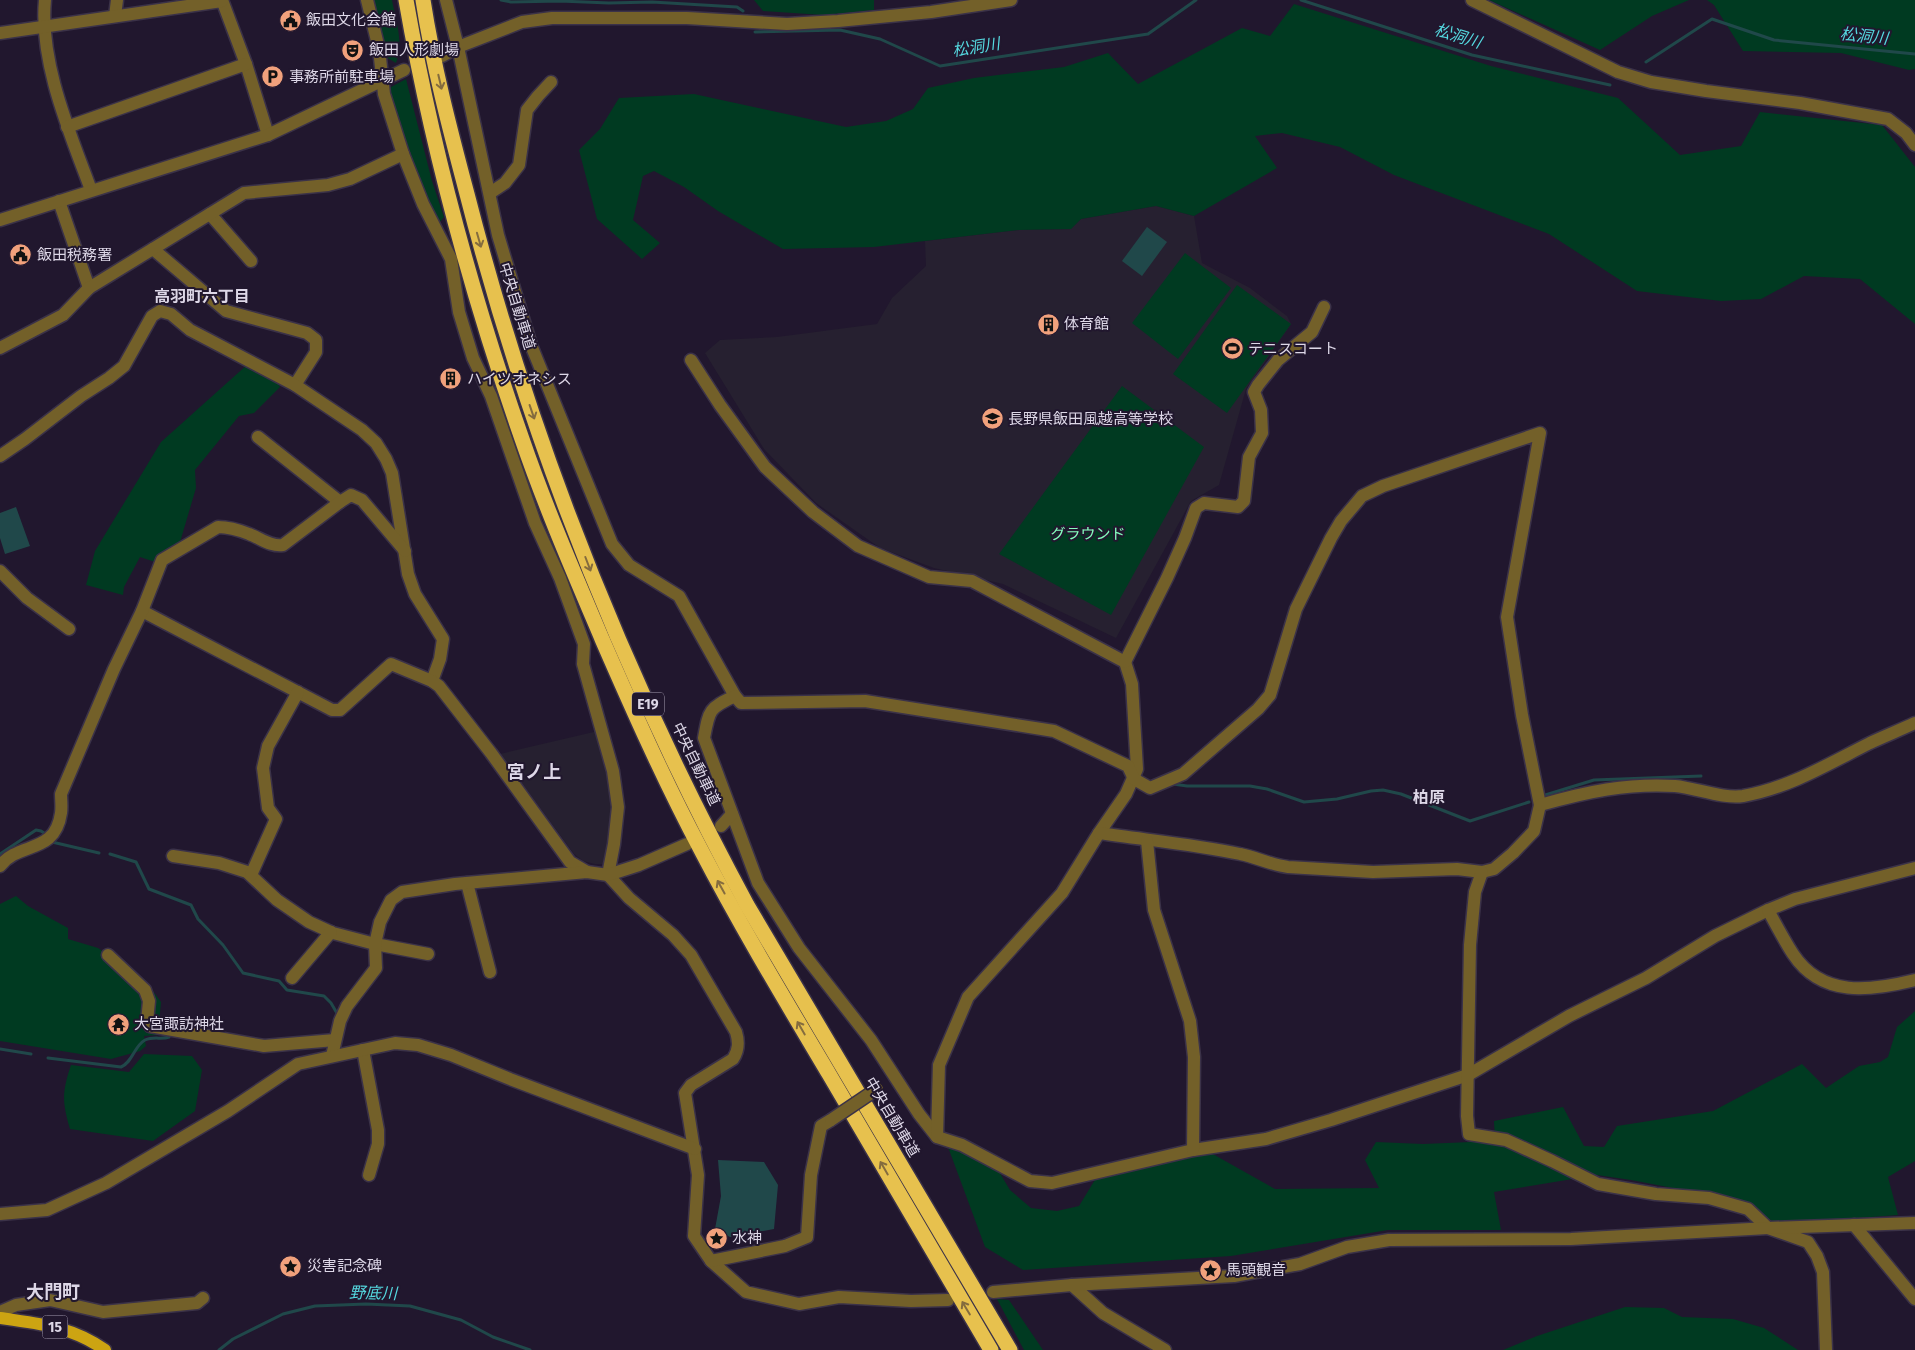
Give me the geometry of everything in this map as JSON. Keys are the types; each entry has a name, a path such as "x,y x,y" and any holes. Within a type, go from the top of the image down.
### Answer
{"highway":[{"name":"E19","path":"406,0 436,145 461,244 493,350 522,440 618,676 657,763 704,856 794,1015 991,1350"},
{"name":"中央自動車道","path":"423,0 453,142 478,239 509,344 566,507 633,672 722,858 747,905 1010,1350"}],"main road":[{"name":"15","path":"0,1318 59,1328 88,1338 105,1350"}],"street":[{"path":"45,0 44,27 54,84 67,127 91,190"},
{"path":"116,16 117,0"},
{"path":"367,0 379,49 384,94 404,154 423,204 451,259 459,312 473,358 491,396 535,523 560,578 584,644 583,664 613,771 618,807 608,875"},
{"path":"446,0 458,47 498,235 531,345 612,544 629,566 679,596 735,696 741,703 865,702 1054,731 1128,766 1134,779 1150,788 1183,774 1258,709 1270,695 1296,609 1335,532 1362,496 1383,486 1540,433 1507,617 1522,716 1540,805 1534,831 1513,853 1494,869 1482,872 1457,869 1373,872 1288,867 1242,854 1099,833"},
{"path":"442,56 458,47 522,22 552,18 687,18 787,24 931,12 1011,0"},
{"path":"1472,0 1486,4 1618,72 1651,82 1706,92 1809,104 1888,119 1906,133 1915,145"},
{"path":"0,33 222,1 246,64 268,135"},
{"path":"67,127 246,64"},
{"path":"0,220 268,135 404,70"},
{"path":"490,193 505,183 518,165 527,110 551,82"},
{"path":"0,348 63,315 89,288 244,193 328,185 350,179 404,154"},
{"path":"59,201 89,288"},
{"path":"210,214 251,261"},
{"path":"153,248 226,311 307,333 316,340 316,352 295,385"},
{"path":"936,1136 939,1065 968,997 1062,892 1134,779 1137,769 1132,684 1125,662 1186,538 1196,508 1204,502 1238,507 1244,501 1249,457 1262,433 1261,410 1254,392 1278,360 1312,332 1324,307"},
{"path":"0,456 124,366 152,316 160,311 171,314 190,330 295,385 362,430 376,443 386,459 392,474 408,574 415,594 443,639 440,659 432,681"},
{"path":"691,360 720,405 765,467 813,512 858,546 929,577 972,581 1125,662"},
{"path":"258,437 340,502"},
{"path":"0,866 10,856 47,841 55,830 61,813 61,794 114,669 142,611 162,560 218,527 238,530 269,544 283,545 351,495 362,500 405,552"},
{"path":"0,571 27,598 69,629"},
{"path":"142,611 332,710 340,710 391,664 432,681 439,686 491,753 570,862 587,872"},
{"path":"250,875 276,819 268,808 263,768 268,746 298,692"},
{"path":"735,696 715,705 707,719 704,738 758,883 799,948 871,1040 895,1079 936,1136 962,1145 1030,1181 1052,1183 1193,1150 1266,1139 1331,1120 1468,1075 1569,1016 1646,978 1715,936 1768,910 1795,900 1915,868"},
{"path":"1540,805 1614,787 1632,786 1683,787 1726,796 1741,796 1802,778 1915,723"},
{"path":"721,826 732,814"},
{"path":"1147,841 1154,910 1190,1021 1194,1057 1193,1150"},
{"path":"332,1056 334,1040 346,1006 376,968 375,944 380,922 391,900 402,892 467,883 587,872 608,875 639,865 687,844"},
{"path":"173,856 219,863 247,872 278,900 309,922 331,932 375,944 428,954"},
{"path":"1482,872 1474,892 1470,945 1467,1116 1469,1134 1506,1140 1598,1184 1656,1194 1709,1198 1748,1209 1768,1228 1808,1242 1817,1256 1823,1272 1826,1350"},
{"path":"608,875 629,898 674,935 691,955 736,1032 738,1046 733,1059 692,1085 686,1093 698,1176 694,1236 711,1261 746,1292 799,1304 839,1297 911,1301 948,1300"},
{"path":"467,883 490,972"},
{"path":"1768,910 1794,955 1816,978 1834,986 1858,988 1900,984 1915,980"},
{"path":"292,978 331,932"},
{"path":"108,955 145,990 149,1001 147,1022 150,1026 264,1046 334,1040"},
{"path":"0,1214 47,1210 97,1187 228,1111 298,1064 395,1043 432,1048 695,1149"},
{"path":"363,1050 378,1130 378,1144 369,1175"},
{"path":"711,1261 785,1246 807,1237 811,1175 821,1126 895,1079"},
{"path":"993,1292 1072,1285 1234,1276 1300,1264 1347,1247 1389,1240 1572,1239 1768,1228 1915,1223"},
{"path":"1854,1225 1915,1300"},
{"path":"1072,1285 1103,1313 1165,1350"},
{"path":"0,1312 16,1304 50,1300 103,1312 197,1303 203,1298"}],"shaded area":[{"name":"長野県飯田風越高等学校","path":"1156,206 1194,216 1202,263 1250,288 1287,316 1291,324 1246,389 1219,485 1191,501 1116,638 1003,584 934,568 880,548 816,503 764,449 705,353 720,340 777,337 877,324 892,298 926,266 925,241 1019,230 1070,229 1081,219"},
{"path":"1147,227 1167,242 1142,276 1122,261"},
{"path":"16,507 30,546 5,554 0,538 0,513"},
{"path":"598,731 613,809 605,864 583,861 574,854 500,754"},
{"path":"718,1160 764,1162 778,1185 774,1229 730,1237 715,1229 721,1196"}],"green space":[{"path":"374,0 392,0 399,40 396,63 386,57"},
{"path":"754,0 874,0 874,10 823,15 763,11"},
{"path":"1489,0 1689,0 1652,16 1600,50"},
{"path":"1707,0 1915,0 1915,69 1909,70 1841,53 1743,51 1714,5"},
{"path":"1294,4 1491,66 1618,98 1680,155 1741,146 1760,112 1882,125 1915,167 1915,324 1860,279 1804,276 1761,299 1721,301 1637,291 1549,234 1394,175 1340,147 1282,133 1255,136 1277,168 1194,216 1156,206 1081,219 1071,229 1019,230 874,247 783,249 718,211 684,187 654,171 643,176 633,220 660,243 642,259 597,219 579,150 600,129 619,98 694,94 846,127 886,121 913,109 928,88 974,78 1064,67 1108,53 1138,84 1242,28 1270,36"},
{"path":"406,79 432,181 444,217 439,223 424,190 389,95 391,87"},
{"name":"テニスコート","path":"1185,253 1231,288 1178,359 1132,323"},
{"name":"テニスコート","path":"1237,285 1291,324 1227,413 1173,374"},
{"path":"248,364 277,380 280,387 254,413 239,416 195,470 196,488 178,549 164,565 140,557 124,587 123,595 86,585 95,551 161,442"},
{"name":"グラウンド","path":"1122,386 1204,447 1111,615 999,554"},
{"path":"16,896 28,906 68,928 68,939 98,948 145,980 161,1002 158,1035 144,1036 146,1046 140,1051 111,1059 0,1041 0,904"},
{"path":"1915,1011 1915,1161 1888,1177 1898,1215 1777,1224 1741,1201 1597,1175 1494,1192 1501,1230 1388,1230 1231,1256 1023,1270 985,1247 948,1147 964,1151 995,1165 1010,1190 1031,1208 1057,1211 1079,1206 1096,1178 1211,1153 1275,1189 1379,1188 1365,1160 1376,1142 1423,1144 1495,1141 1494,1121 1563,1107 1584,1146 1604,1147 1617,1126 1713,1111 1802,1064 1826,1088 1859,1066 1880,1062 1888,1057 1897,1027"},
{"path":"144,1054 192,1056 202,1070 195,1111 153,1141 70,1129 64,1097 71,1065 129,1072"},
{"path":"997,1299 1009,1300 1043,1350 1024,1350"},
{"path":"1625,1307 1664,1308 1682,1317 1733,1319 1764,1328 1798,1350 1503,1350 1537,1336"}],"waterway":[{"name":"松洞川","path":"501,0 511,2 652,2 737,7 743,11"},
{"name":"松洞川","path":"755,32 840,30 880,39 940,66 1148,34 1196,0"},
{"name":"松洞川","path":"1301,0 1472,55 1610,85"},
{"name":"松洞川","path":"1646,62 1712,19 1774,40 1915,54"},
{"path":"1542,796 1594,780 1701,776"},
{"path":"1173,784 1187,786 1250,786 1267,789 1304,802 1337,799 1383,790 1401,794 1470,821 1529,802"},
{"path":"0,854 36,830 44,833"},
{"path":"52,842 99,853"},
{"path":"110,854 136,862 149,889 191,905 198,919 223,945 243,973 279,981 287,990 324,996 338,1015"},
{"path":"48,1058 121,1067 128,1062 138,1046 145,1040 169,1037"},
{"path":"0,1049 31,1054"},
{"name":"野底川","path":"219,1350 233,1339 283,1314 315,1306 366,1304 410,1306 461,1320 493,1337 530,1350"}],"place":[{"name":"飯田文化会館","path":"290,20"},
{"name":"飯田人形劇場","path":"353,50"},
{"name":"事務所前駐車場","path":"273,77"},
{"name":"飯田税務署","path":"21,255"},
{"name":"体育館","path":"1048,324"},
{"name":"テニスコート","path":"1232,349"},
{"name":"ハイツオネシス","path":"451,379"},
{"name":"長野県飯田風越高等学校","path":"992,419"},
{"name":"大宮諏訪神社","path":"118,1024"},
{"name":"水神","path":"716,1238"},
{"name":"災害記念碑","path":"291,1266"},
{"name":"馬頭観音","path":"1210,1270"}],"district":[{"name":"高羽町六丁目","path":"202,296"},
{"name":"宮ノ上","path":"534,772"},
{"name":"柏原","path":"1429,797"},
{"name":"大門町","path":"53,1292"}]}
